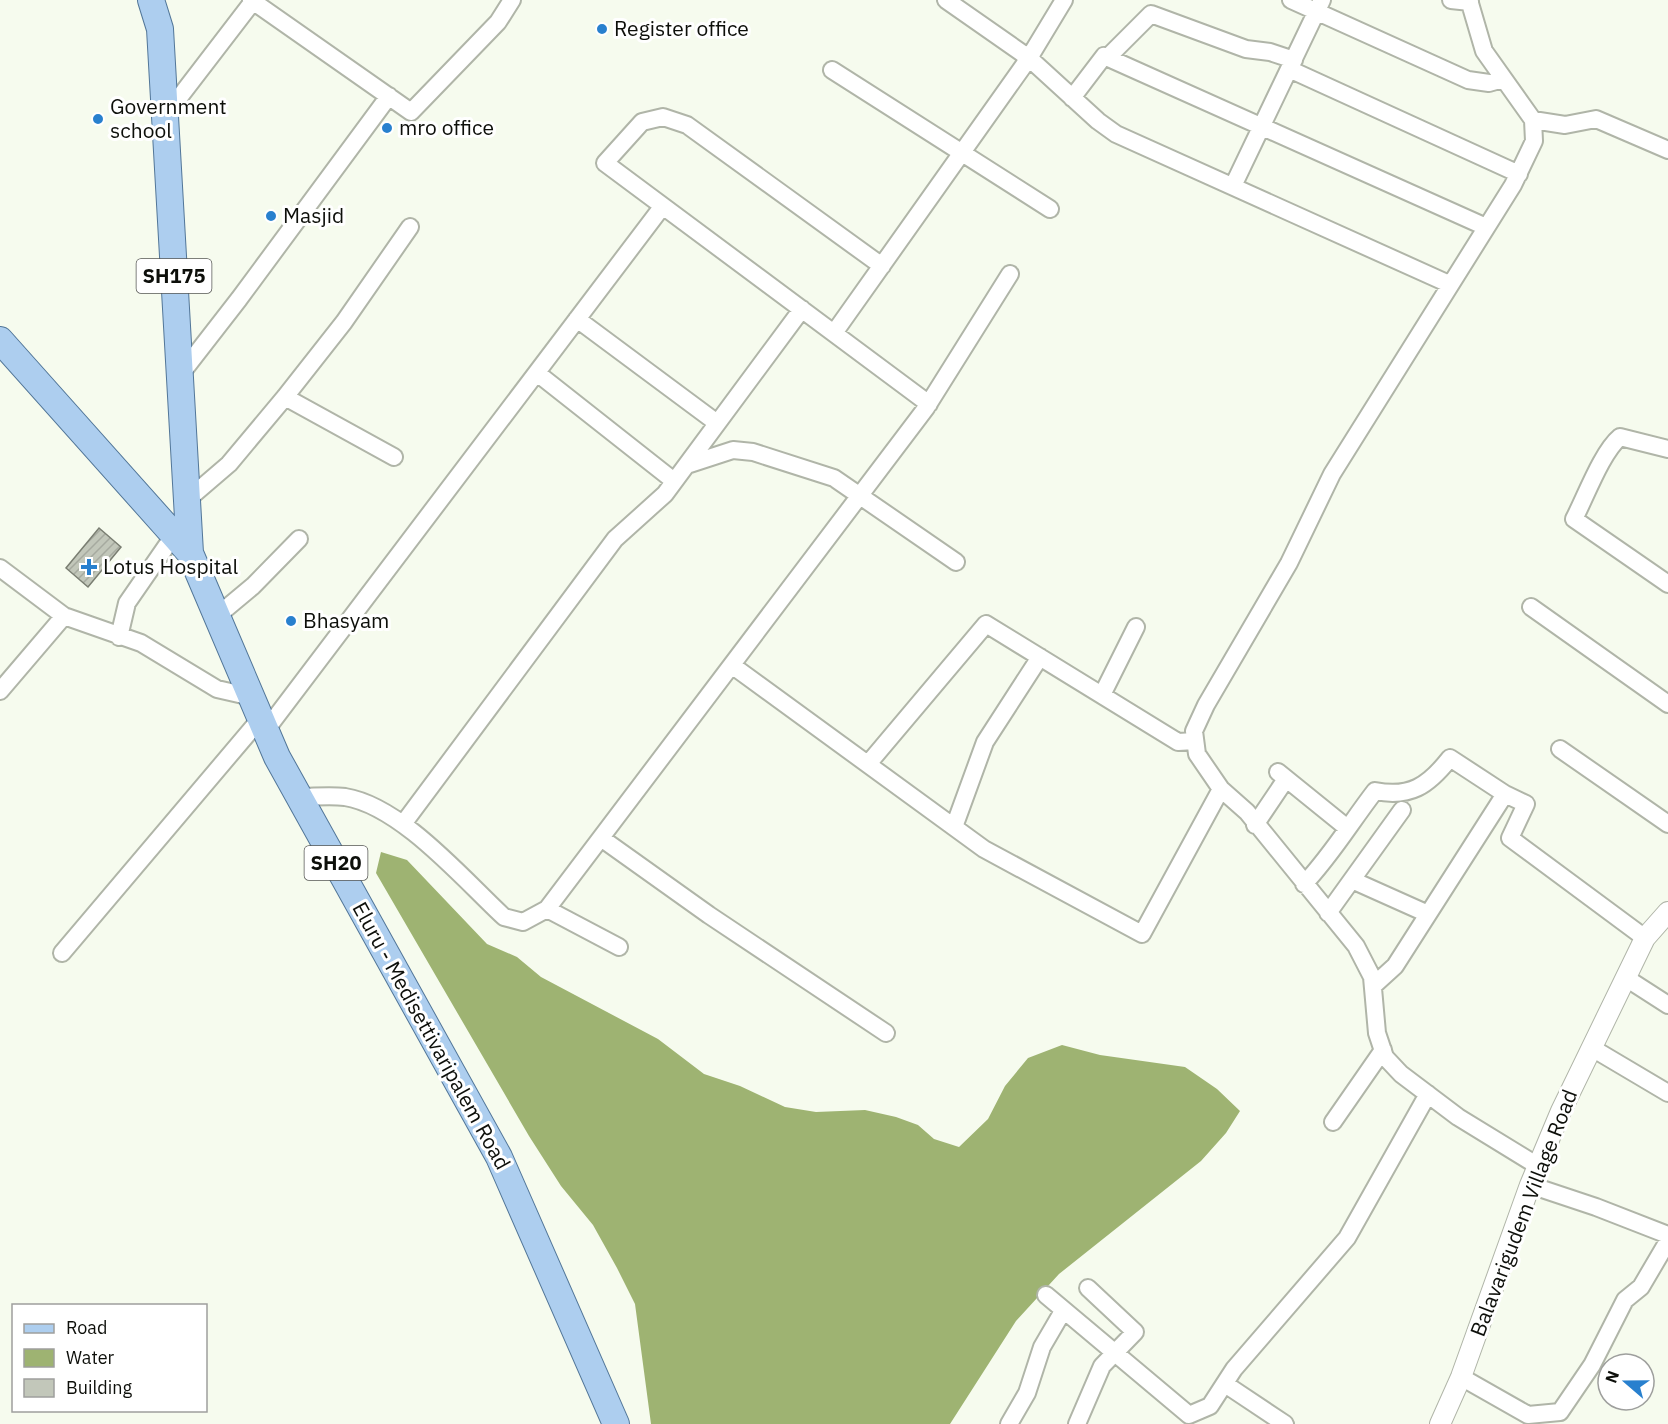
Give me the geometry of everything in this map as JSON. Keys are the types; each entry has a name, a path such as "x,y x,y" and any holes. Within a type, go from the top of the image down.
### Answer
{"main road":[{"name":"SH175","path":"151,0 160,29 180,375 187,500 182,544"},
{"name":"Eluru - Medisettivaripalem Road","path":"1,342 182,544 217,616 259,715 299,797 499,1157 616,1424"}],"street":[{"path":"165,116 252,1 411,112 498,22 512,0"},
{"path":"946,0 1029,58 1072,98 1116,134 1449,284"},
{"path":"834,333 1029,58 1064,0"},
{"path":"1291,0 1320,6 1468,80 1489,82 1503,79"},
{"path":"1451,0 1469,1 1484,51 1533,120 1534,141 1519,174 1332,474 1289,563 1206,705 1194,731 1197,754 1221,789 1247,812 1255,825 1356,946 1372,976 1377,1033 1383,1050 1401,1074 1534,1176 1596,1207 1668,1235"},
{"path":"1233,186 1320,6"},
{"path":"1107,58 1151,14 1246,49 1270,52 1292,65 1519,174"},
{"path":"1072,98 1104,56 1486,227"},
{"path":"832,70 1050,209"},
{"path":"180,375 389,96"},
{"path":"882,266 687,125 663,117 642,122 604,163 929,404"},
{"path":"1533,120 1565,124 1596,119 1668,150"},
{"path":"62,952 259,715 537,373 662,207"},
{"path":"187,500 229,464 285,397 344,322 410,227"},
{"path":"299,797 345,797 375,806 404,824 504,917 523,922 547,909 929,404 1010,274"},
{"path":"404,824 615,538 644,513 675,481 802,309"},
{"path":"577,319 717,423"},
{"path":"537,373 675,481"},
{"path":"285,397 394,457"},
{"path":"1668,449 1620,437 1611,444 1603,458 1574,519 1668,584"},
{"path":"687,465 733,450 753,452 834,478 956,562"},
{"path":"217,616 254,586 299,539"},
{"path":"119,637 126,603 182,544"},
{"path":"0,568 64,616 141,643 259,715"},
{"path":"1531,608 1668,704"},
{"path":"0,691 64,616"},
{"path":"868,764 986,624 1178,742 1195,741"},
{"path":"1102,694 1136,627"},
{"path":"954,827 985,742 1040,657"},
{"path":"733,666 984,849 1142,934 1221,789"},
{"path":"1560,748 1668,824"},
{"path":"1304,884 1323,864 1346,827 1375,791 1393,795 1413,792 1441,769 1450,758 1505,794 1526,804 1510,838 1645,938"},
{"path":"1255,825 1282,775 1346,827"},
{"path":"1372,986 1395,966 1505,794"},
{"path":"1328,913 1402,810"},
{"path":"602,838 709,915 886,1033"},
{"path":"1352,880 1428,914"},
{"path":"547,909 619,947"},
{"name":"Balavarigudem Village Road","path":"1440,1424 1461,1377 1534,1176 1645,938 1668,912"},
{"path":"1626,978 1668,1005"},
{"path":"1592,1048 1668,1093"},
{"path":"1333,1122 1383,1050"},
{"path":"1046,1296 1189,1415 1210,1407 1234,1369 1347,1238 1428,1094"},
{"path":"1461,1377 1528,1414 1560,1412 1592,1365 1625,1300 1641,1287 1668,1241"},
{"path":"1077,1424 1102,1366 1135,1332 1088,1288"},
{"path":"1009,1424 1027,1393 1042,1347 1063,1311"},
{"path":"1225,1384 1285,1424"}],"water":[{"path":"381,852 407,860 487,944 517,957 541,977 658,1039 704,1074 740,1086 785,1107 816,1112 865,1110 896,1117 918,1125 934,1139 959,1147 988,1119 1005,1086 1028,1058 1062,1045 1100,1055 1185,1067 1217,1089 1240,1111 1226,1133 1201,1161 1059,1274 1016,1321 950,1424 651,1424 635,1304 593,1225 561,1186 529,1136 376,873"}],"building":[{"path":"99,528 121,547 88,587 66,568"}],"place":[{"name":"Register office","path":"602,29"},
{"name":"Government school","path":"98,119"},
{"name":"mro office","path":"387,128"},
{"name":"Masjid","path":"271,216"},
{"name":"Lotus Hospital","path":"89,567"},
{"name":"Bhasyam","path":"291,621"}]}
